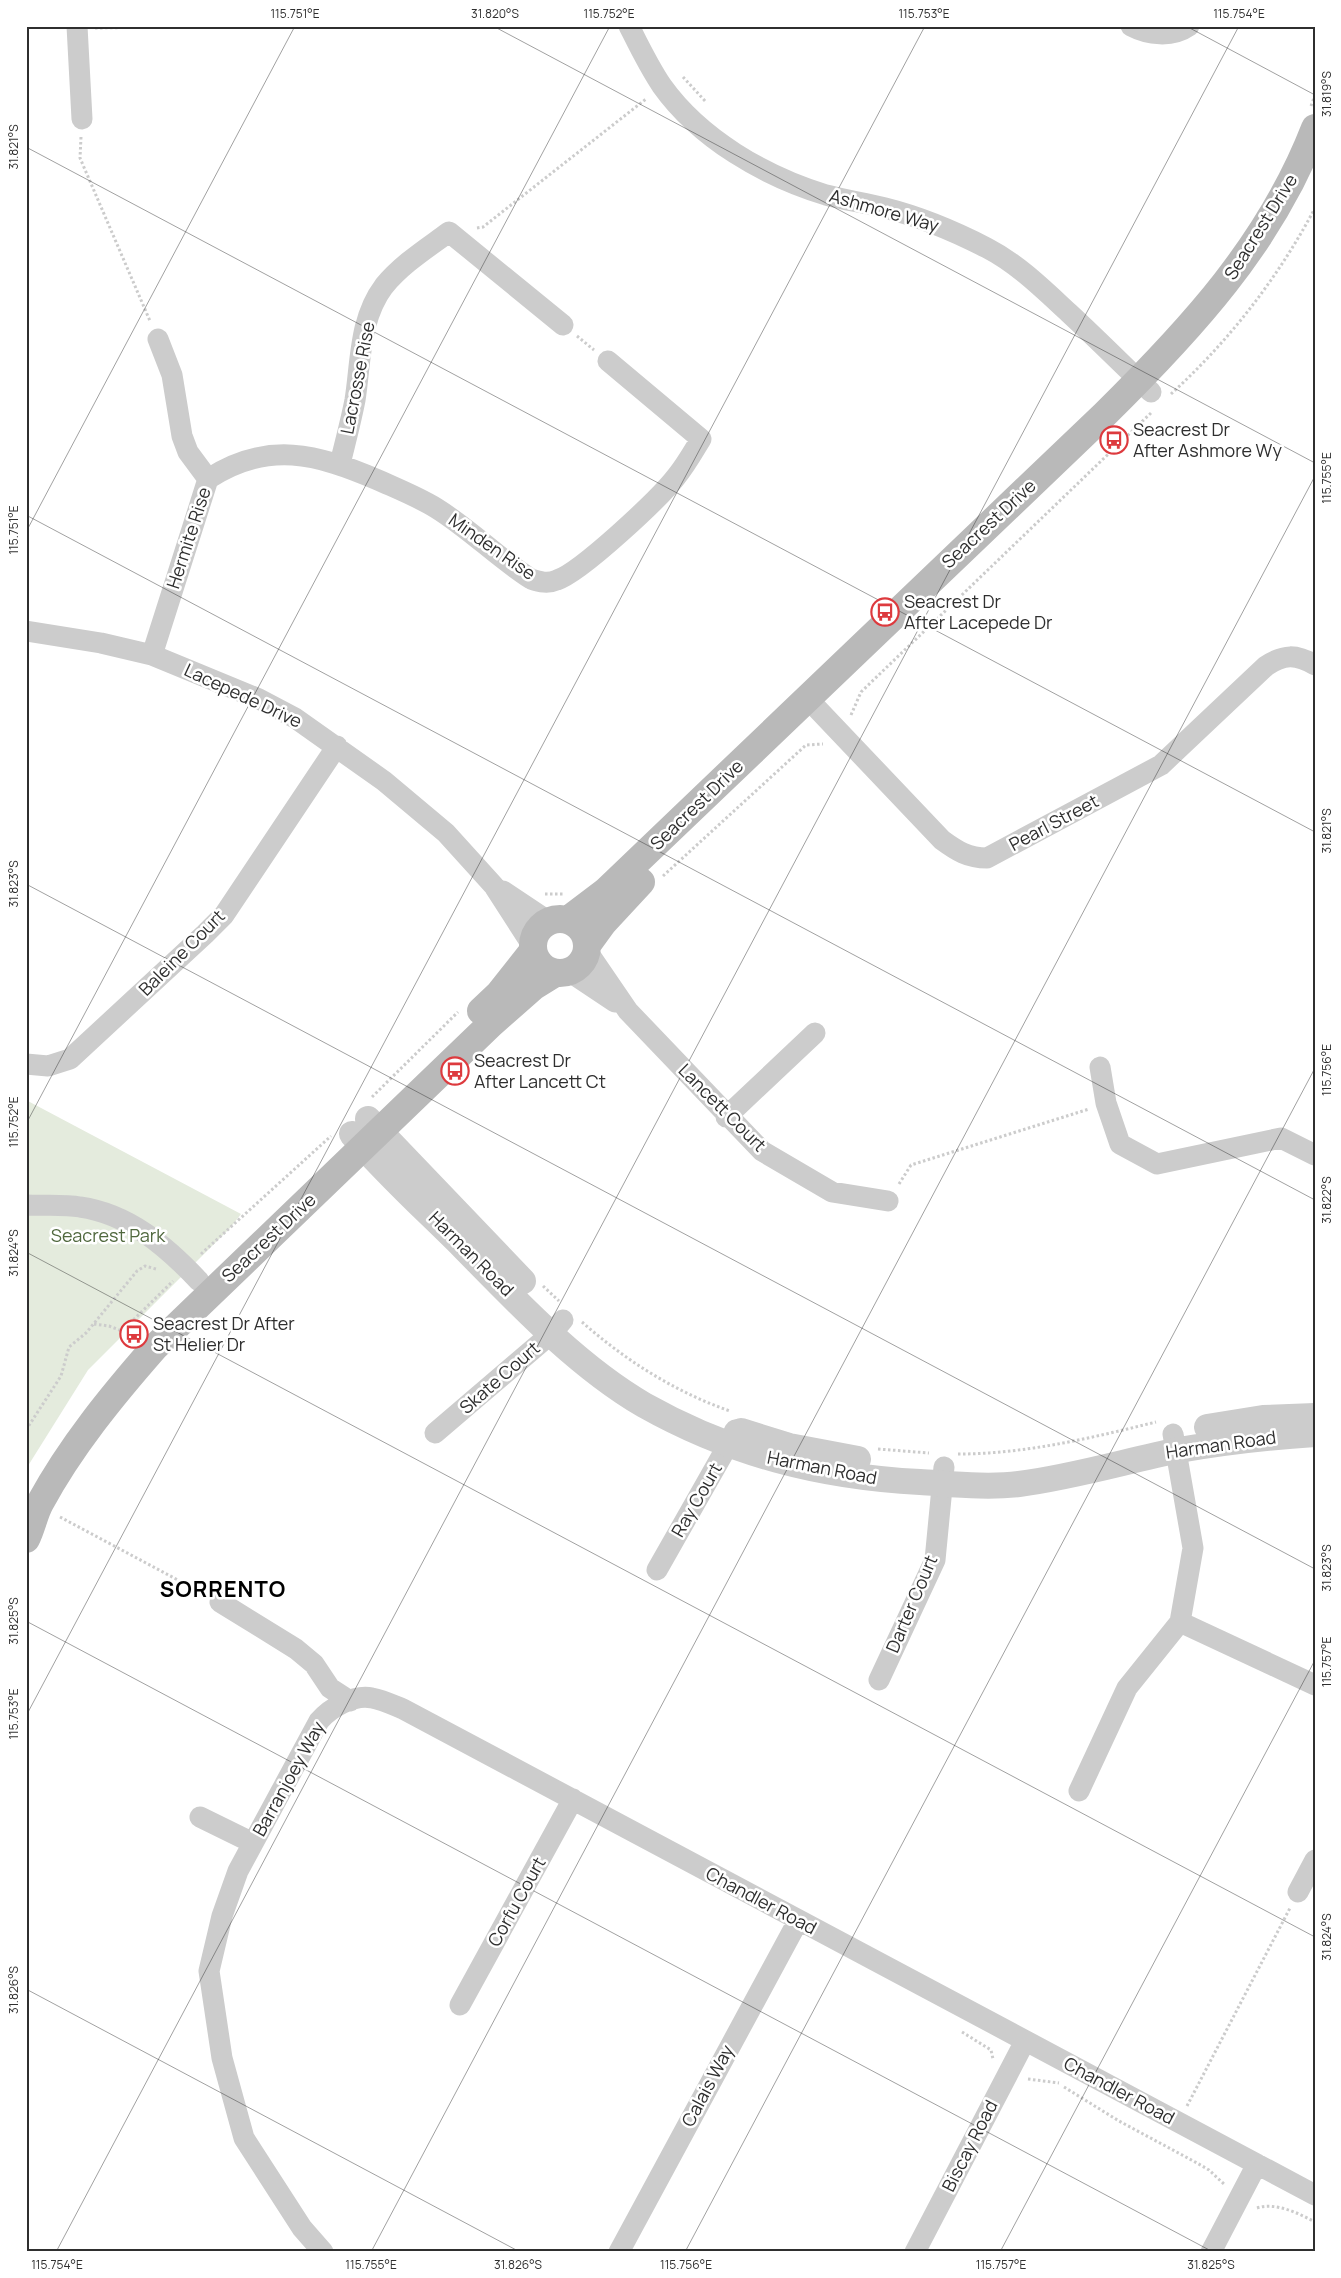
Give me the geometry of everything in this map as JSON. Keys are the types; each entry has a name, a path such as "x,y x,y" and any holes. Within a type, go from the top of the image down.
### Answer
{"main road":[{"name":"Seacrest Drive","path":"1153,395 1202,314 1230,279 1270,220 1290,184 1315,128"},
{"name":"Seacrest Drive","path":"33,1500 96,1418 154,1348 366,1133 499,994 533,948 537,931 558,921 606,892 1153,395 1236,301 1282,232 1315,171"},
{"name":"Seacrest Drive","path":"26,1538 33,1500 66,1432 101,1384 143,1336 199,1281 517,1000 534,986 575,960 624,898 814,705"},
{"path":"533,948 540,966 575,960 582,930 558,921"}],"street":[{"name":"Ashmore Way","path":"629,26 662,86 686,113 720,143 774,176 828,195 886,208 926,220 989,249 1042,288 1153,395"},
{"path":"1131,26 1152,34 1168,34 1189,26"},
{"path":"77,27 82,119"},
{"path":"449,232 563,325"},
{"name":"Lacrosse Rise","path":"340,464 354,400 365,328 373,307 383,288 396,273 449,232"},
{"name":"Hermite Rise","path":"152,655 208,479 188,452 182,436 172,375 158,340"},
{"name":"Minden Rise","path":"208,479 227,466 264,456 318,457 340,464 412,495 437,508 531,579 544,583 557,580 570,574 590,557 675,478 701,439 608,361"},
{"name":"Lacepede Drive","path":"26,631 102,643 152,655 259,700 296,718 384,781 446,833 494,886 533,948"},
{"name":"Pearl Street","path":"814,705 942,840 960,853 976,858 987,858 1161,765 1266,666 1279,658 1290,656 1303,658 1315,665"},
{"name":"Baleine Court","path":"26,1064 48,1066 60,1064 81,1051 224,915 337,746"},
{"name":"Lacepede Drive","path":"494,886 558,921"},
{"name":"Lancett Court","path":"575,960 628,1010 762,1152 832,1192 888,1201"},
{"path":"726,1116 815,1033"},
{"path":"1100,1067 1106,1104 1120,1144 1157,1164 1281,1138 1315,1155"},
{"name":"Harman Road","path":"366,1133 564,1319 598,1373 643,1404 733,1429 788,1465 870,1479 945,1464 1016,1484 1169,1435 1263,1418 1315,1416"},
{"path":"26,1205 79,1206 108,1213 148,1234 199,1281"},
{"name":"Skate Court","path":"435,1433 564,1319"},
{"name":"Ray Court","path":"657,1570 733,1429"},
{"name":"Harman Road","path":"1169,1435 1235,1440 1315,1434"},
{"path":"1079,1791 1126,1688 1180,1622 1193,1548 1169,1435"},
{"name":"Darter Court","path":"879,1680 935,1560 945,1464"},
{"path":"220,1602 296,1649 314,1664 330,1688 350,1701"},
{"path":"1180,1622 1315,1685"},
{"name":"Chandler Road","path":"350,1701 371,1697 403,1709 1315,2195"},
{"name":"Barranjoey Way","path":"323,2252 302,2228 244,2138 222,2058 209,1971 225,1907 238,1871 319,1721 328,1711 350,1701"},
{"name":"Corfu Court","path":"460,2006 573,1799"},
{"name":"Barranjoey Way","path":"200,1817 253,1843"},
{"path":"1298,1892 1315,1860"},
{"name":"Calais Way","path":"619,2252 798,1921"},
{"name":"Biscay Road","path":"915,2252 1025,2041"},
{"path":"1211,2252 1257,2164"}],"path":[{"path":"77,27 222,26"},
{"path":"449,232 482,227 662,86"},
{"path":"82,119 80,158 158,340"},
{"path":"850,721 851,711 861,692 1153,395 1248,313 1315,208"},
{"path":"563,325 608,361"},
{"path":"661,879 806,745 829,744"},
{"path":"888,1201 911,1165 1106,1104"},
{"path":"26,1430 61,1376 70,1346 94,1324 137,1271 144,1266 155,1268 161,1272"},
{"path":"94,1324 109,1326 122,1331 172,1282 166,1277"},
{"path":"542,1285 564,1319 630,1361 697,1398 733,1429"},
{"path":"871,1448 945,1464 980,1454 1060,1444 1169,1435"},
{"path":"33,1500 220,1602"},
{"path":"1178,2122 1298,1892"},
{"path":"958,2029 991,2050 995,2070 1006,2076 1059,2083 1119,2121 1209,2170 1238,2200 1254,2209 1267,2205 1296,2212 1315,2222"}],"green space":[{"name":"Seacrest Park","path":"26,1100 241,1214 230,1228 88,1370 26,1469"}],"place":[{"name":"Seacrest Dr After Ashmore Wy","path":"1114,440"},
{"name":"Seacrest Dr After Lacepede Dr","path":"885,612"},
{"name":"Seacrest Dr After Lancett Ct","path":"455,1071"},
{"name":"Seacrest Dr After St Helier Dr","path":"134,1334"}],"district":[{"name":"SORRENTO","path":"223,1589"}]}
